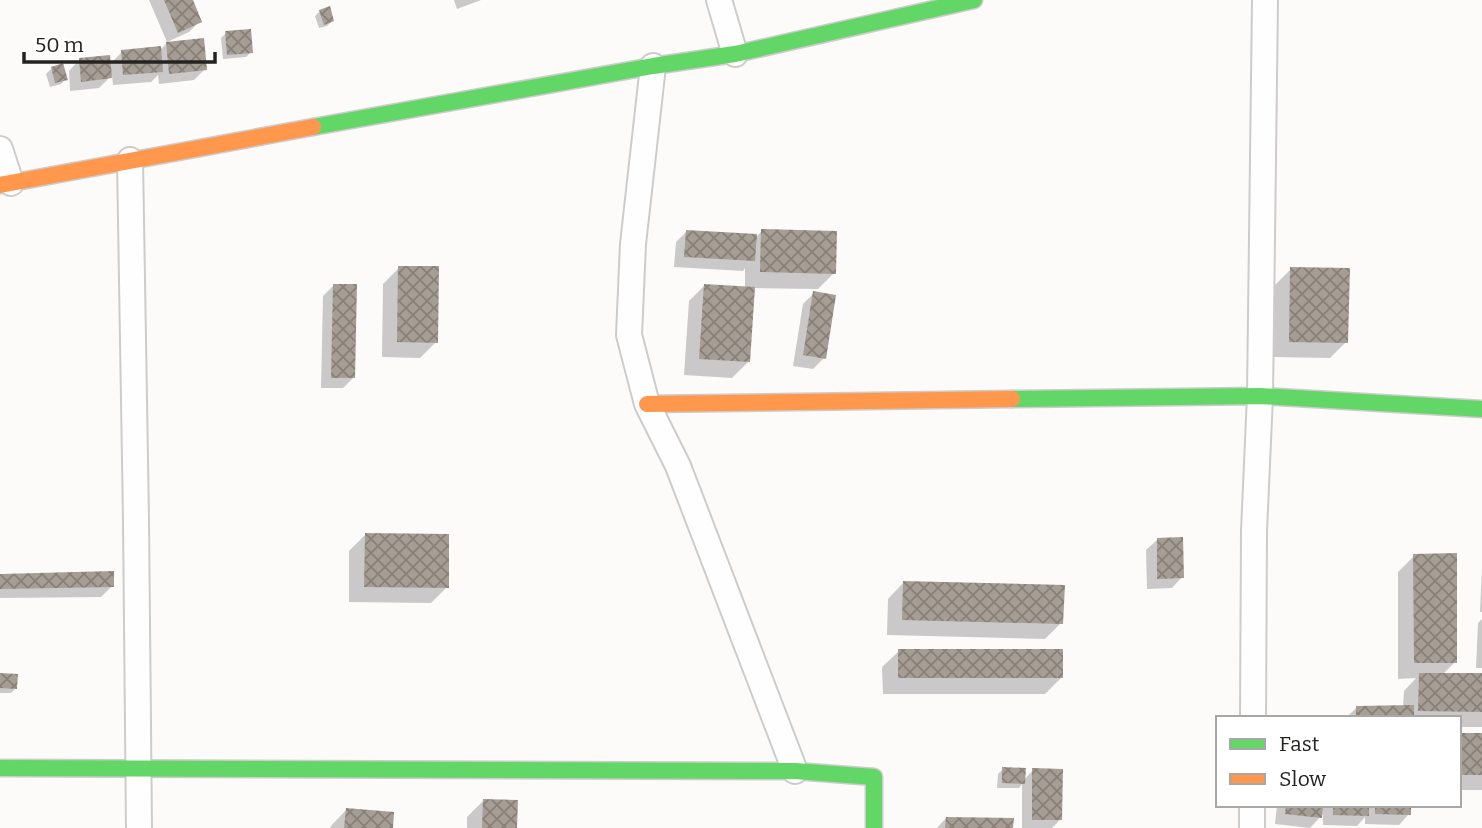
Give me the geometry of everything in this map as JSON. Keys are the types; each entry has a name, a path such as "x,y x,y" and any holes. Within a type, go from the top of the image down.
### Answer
{"street":[{"path":"719,0 735,54"},
{"path":"0,149 6,184 653,66 735,54 974,0"},
{"path":"1253,716 1254,531 1259,396 1265,0"},
{"path":"653,66 633,244 629,335 647,404 678,466 795,771"},
{"path":"130,160 139,828"},
{"path":"647,404 1259,396 1482,409"},
{"path":"0,768 795,771 874,777 874,828"},
{"path":"1252,807 1252,828"}],"building":[{"path":"164,0 193,0 202,22 178,33"},
{"path":"330,6 334,21 324,25 319,10"},
{"path":"251,29 253,53 227,55 225,31"},
{"path":"204,38 207,70 169,74 166,42"},
{"path":"161,46 163,72 123,75 121,50"},
{"path":"110,55 112,78 81,82 79,58"},
{"path":"63,63 68,80 55,83 51,67"},
{"path":"761,229 837,231 836,274 760,272"},
{"path":"686,230 757,234 755,261 684,257"},
{"path":"398,266 439,266 438,343 397,342"},
{"path":"1290,267 1350,268 1348,343 1289,342"},
{"path":"333,284 357,284 355,378 331,378"},
{"path":"704,284 755,287 750,362 699,359"},
{"path":"813,291 836,295 826,359 803,355"},
{"path":"365,533 449,534 449,588 364,587"},
{"path":"1183,537 1184,578 1157,579 1157,538"},
{"path":"1457,553 1457,663 1414,663 1413,554"},
{"path":"114,571 114,587 0,589 0,574"},
{"path":"903,581 1065,585 1063,624 902,620"},
{"path":"898,649 1063,649 1063,678 898,678"},
{"path":"0,673 18,674 17,689 0,688"},
{"path":"1419,673 1482,673 1482,712 1418,711"},
{"path":"1414,705 1414,716 1356,716 1356,706"},
{"path":"1461,733 1482,733 1482,775 1461,775"},
{"path":"1002,767 1026,768 1025,784 1002,783"},
{"path":"1032,768 1063,769 1062,820 1032,820"},
{"path":"483,799 518,800 517,828 482,828"},
{"path":"1286,807 1323,807 1322,818 1285,814"},
{"path":"1333,807 1369,807 1369,816 1333,815"},
{"path":"1375,807 1411,807 1411,815 1375,814"},
{"path":"346,808 394,812 393,828 344,828"},
{"path":"946,817 1014,818 1013,828 945,828"}],"traffic: fast":[{"path":"313,127 653,66 735,54 974,0"},
{"path":"1012,399 1260,396 1482,409"},
{"path":"0,768 795,771 874,777 874,828"}],"traffic: slow":[{"path":"0,185 313,127"},
{"path":"647,404 1012,399"}]}
